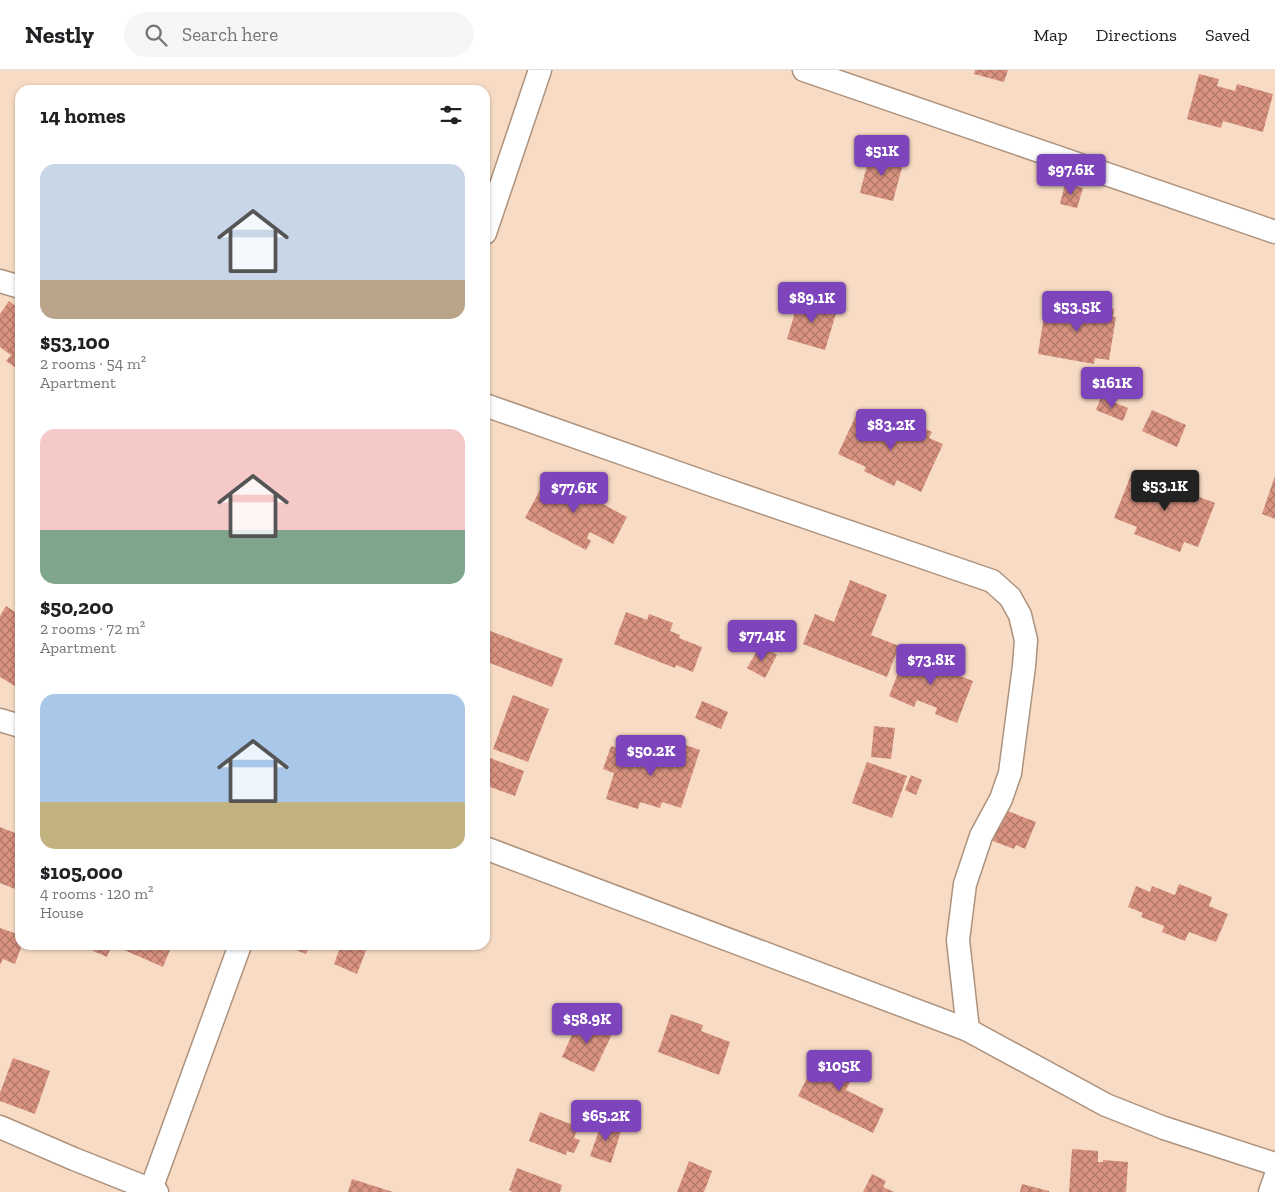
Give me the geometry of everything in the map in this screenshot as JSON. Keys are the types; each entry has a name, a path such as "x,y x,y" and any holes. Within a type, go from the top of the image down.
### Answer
{"street":[{"path":"804,70 1275,232"},
{"path":"490,218 538,71"},
{"path":"0,281 15,286"},
{"path":"490,407 992,581 1010,597 1020,615 1026,640 1024,666 1010,773 1001,800 981,836 965,884 958,940 968,1030"},
{"path":"0,720 15,724"},
{"path":"490,850 968,1030 1106,1105 1164,1128 1275,1164"},
{"path":"0,1127 153,1191 238,950"},
{"path":"1270,1192 1275,1178"}],"building":[{"path":"975,70 1008,70 1004,82 974,74"},
{"path":"1199,74 1219,79 1217,86 1235,91 1237,84 1273,94 1263,132 1223,121 1221,128 1187,119"},
{"path":"881,153 904,160 893,201 860,193 869,157 879,160"},
{"path":"1065,184 1083,188 1077,208 1060,204"},
{"path":"799,299 837,310 825,350 787,339"},
{"path":"9,301 15,305 15,367 6,361 11,355 0,347 0,314"},
{"path":"1046,303 1094,312 1095,306 1114,309 1113,317 1116,317 1109,360 1095,358 1094,364 1038,354"},
{"path":"1101,397 1128,408 1123,421 1096,410"},
{"path":"859,409 908,432 913,423 932,432 929,438 943,444 921,492 897,480 894,486 864,471 866,467 838,454"},
{"path":"1152,410 1186,425 1177,447 1142,431"},
{"path":"1159,472 1182,481 1179,489 1215,503 1198,547 1184,542 1180,552 1134,534 1137,527 1114,518 1131,475 1154,484"},
{"path":"548,475 627,517 613,544 590,532 587,538 591,541 586,550 525,518"},
{"path":"1275,476 1275,519 1262,514"},
{"path":"850,580 887,595 871,635 899,646 887,677 803,644 815,614 834,622"},
{"path":"6,606 15,612 15,686 0,677 0,616"},
{"path":"626,612 647,620 649,614 673,623 670,631 680,635 679,638 702,647 693,672 676,665 675,668 614,644"},
{"path":"490,631 563,659 552,687 490,663"},
{"path":"760,646 777,655 765,678 747,668"},
{"path":"907,650 941,663 939,668 973,681 957,723 935,714 937,708 917,700 914,707 889,696"},
{"path":"513,695 549,709 528,762 493,749"},
{"path":"702,701 728,712 721,729 695,718"},
{"path":"874,726 895,728 891,759 871,757"},
{"path":"674,741 700,750 681,808 662,802 660,808 640,802 638,809 606,799 614,773 603,769 611,746 657,761 658,757 668,760"},
{"path":"490,758 524,771 515,796 490,787"},
{"path":"867,762 907,776 892,818 852,803"},
{"path":"911,775 922,780 916,795 905,790"},
{"path":"997,807 1036,822 1025,849 1016,845 1014,849 985,838"},
{"path":"0,827 15,833 15,889 0,883"},
{"path":"1179,884 1212,897 1209,906 1228,914 1216,942 1189,932 1185,941 1162,932 1164,926 1141,917 1143,913 1128,907 1136,886 1150,892 1152,886 1175,895"},
{"path":"0,928 15,933 15,950 20,950 15,964 3,959 0,965"},
{"path":"93,950 110,950 107,957"},
{"path":"124,950 170,950 163,967"},
{"path":"296,950 308,950 306,954"},
{"path":"339,950 366,950 357,974 334,964"},
{"path":"671,1014 703,1025 701,1031 730,1042 719,1075 658,1052"},
{"path":"579,1019 612,1034 594,1072 562,1057"},
{"path":"821,1050 857,1068 846,1090 884,1109 873,1133 798,1096"},
{"path":"13,1058 50,1071 35,1114 0,1101 0,1093"},
{"path":"540,1112 578,1127 574,1138 580,1140 574,1153 567,1151 566,1155 529,1141"},
{"path":"602,1121 622,1128 611,1163 590,1156"},
{"path":"1072,1149 1098,1151 1098,1162 1103,1162 1103,1160 1128,1162 1126,1192 1069,1192"},
{"path":"689,1161 712,1171 704,1192 677,1192"},
{"path":"517,1168 562,1185 560,1192 513,1192 509,1190"},
{"path":"872,1174 886,1181 883,1187 894,1192 863,1192"},
{"path":"352,1179 393,1192 348,1192"},
{"path":"1022,1184 1049,1191 1049,1192 1020,1192"}]}
